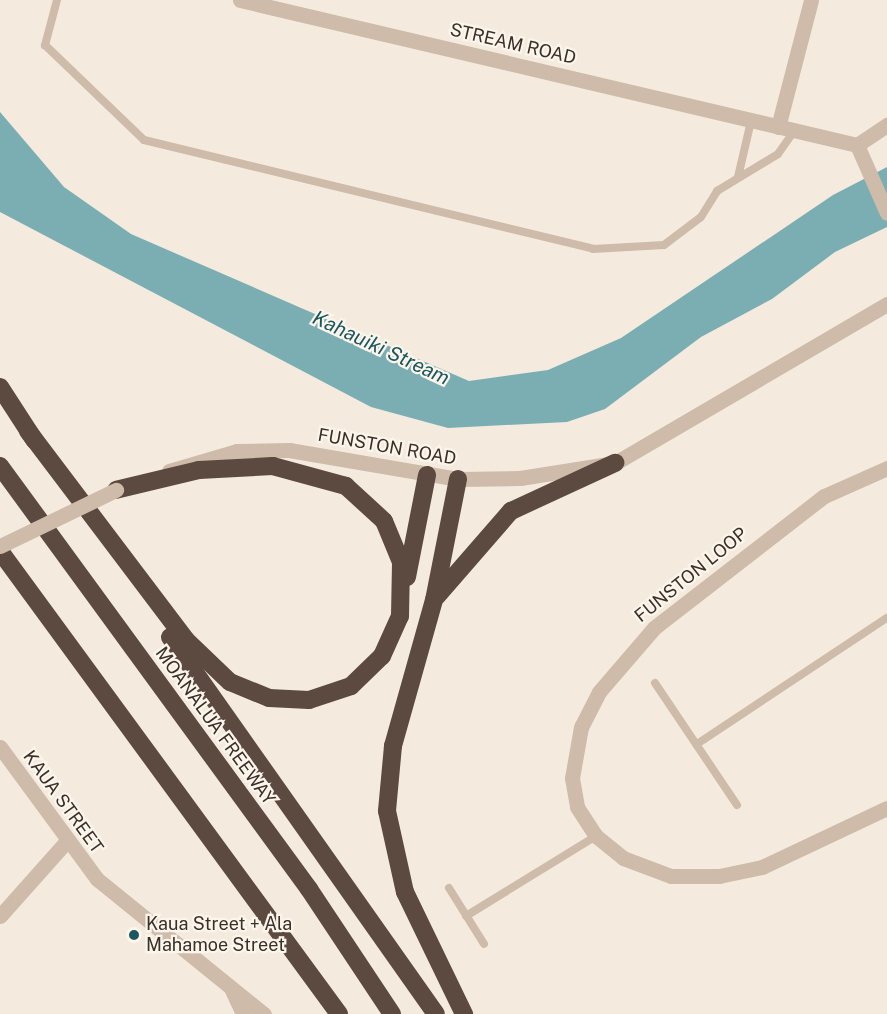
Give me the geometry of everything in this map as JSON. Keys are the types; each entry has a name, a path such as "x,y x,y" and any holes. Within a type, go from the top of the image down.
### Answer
{"highway":[{"path":"0,387 28,431 436,1014"},
{"path":"28,431 201,658 246,692 290,701 330,696 351,686 382,656 400,616 427,476"},
{"path":"434,600 511,511 615,463"},
{"name":"MOANALUA FREEWAY","path":"0,466 309,889 392,1014"},
{"path":"116,490 199,470 273,466 346,486 366,500 396,541 402,582 400,616"},
{"path":"458,479 434,600 393,746 387,811 405,892 464,1014"},
{"path":"0,551 339,1014"}],"street":[{"name":"STREAM ROAD","path":"240,0 857,145"},
{"path":"778,127 811,0"},
{"path":"887,125 857,145 887,213"},
{"name":"FUNSTON ROAD","path":"0,546 116,490 237,451 289,450 427,476 458,479 520,478 615,463 887,304"},
{"name":"FUNSTON LOOP","path":"886,472 835,488 654,628 623,663 581,727 572,763 577,807 596,836 623,858 671,876 719,876 791,856 887,808"},
{"name":"KAUA STREET","path":"0,747 65,843 146,921 227,980 264,1014"},
{"path":"0,916 65,843"},
{"path":"227,980 243,1014"}],"lane":[{"path":"57,0 45,45 144,140 592,249 664,245 701,217 713,196 738,177 770,161 794,131"},
{"path":"738,177 751,120"},
{"path":"697,744 887,618"},
{"path":"655,683 737,805"},
{"path":"466,916 596,836"},
{"path":"449,888 484,944"}],"water":[{"name":"Kahauiki Stream","path":"0,112 64,187 131,234 469,381 548,370 621,338 833,195 887,167 887,227 835,252 772,299 701,337 605,409 567,422 448,428 371,407 0,212"}],"place":[{"name":"Kaua Street + Ala Mahamoe Street","path":"134,935"}]}
